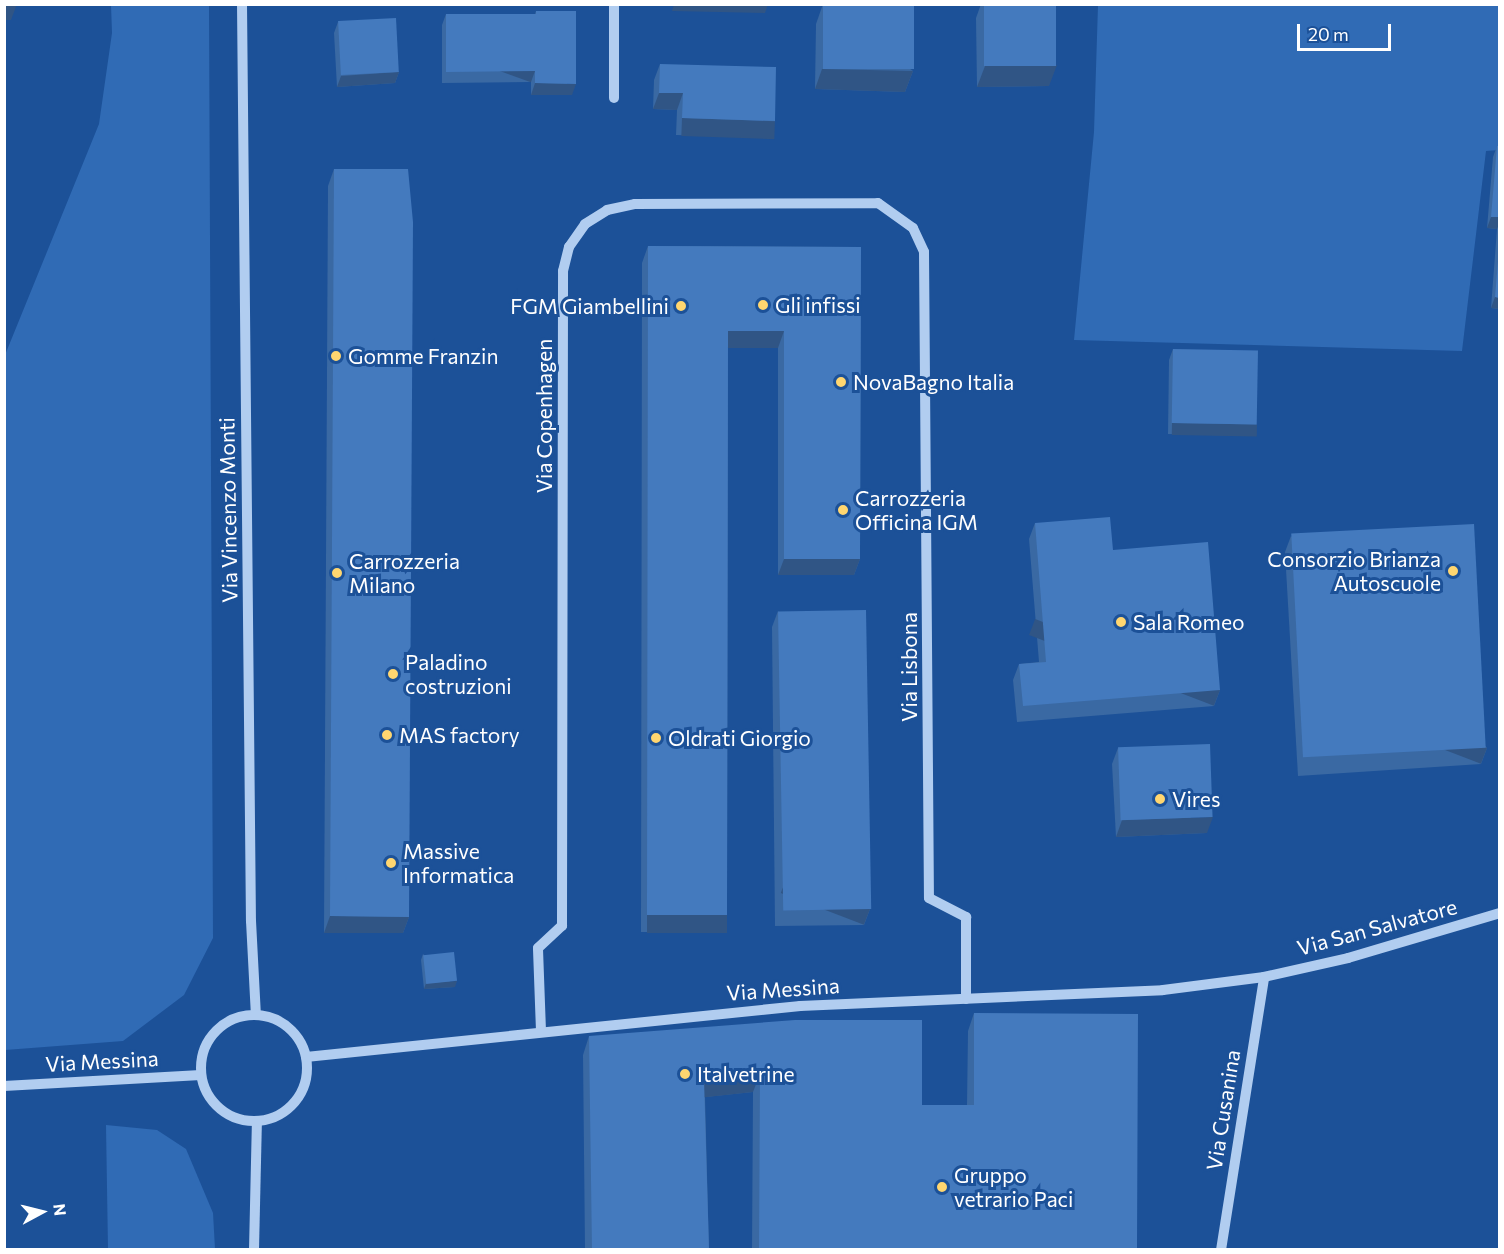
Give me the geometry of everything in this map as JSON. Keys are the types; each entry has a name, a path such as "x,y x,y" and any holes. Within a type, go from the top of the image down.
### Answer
{"street":[{"name":"Via Vincenzo Monti","path":"242,4 251,921 256,1015"},
{"path":"614,4 614,98"},
{"name":"Via Copenhagen","path":"541,1031 538,948 562,926 563,283 569,247 585,224 608,210 635,204 878,203 914,228 921,244 926,312"},
{"name":"Via Lisbona","path":"926,312 929,898 966,917 966,999"},
{"name":"Via San Salvatore","path":"1264,977 1401,944 1500,913"},
{"name":"Via Messina","path":"306,1057 800,1006 1154,991 1264,977"},
{"name":"Via Cusanina","path":"1221,1250 1264,977"},
{"path":"256,1015 288,1027 300,1041 306,1057 308,1072 297,1101 272,1118 257,1121 241,1120 214,1104 201,1075 206,1048 222,1026 238,1017 256,1015"},
{"name":"Via Messina","path":"4,1086 201,1075"},
{"path":"254,1250 257,1121"}],"shaded area":[{"path":"111,5 209,5 213,938 184,995 123,1041 5,1050 5,355 99,124 112,33"},
{"path":"1098,5 1499,5 1499,150 1486,151 1462,351 1074,340 1094,132"},
{"path":"106,1125 157,1130 186,1149 213,1213 215,1249 108,1249"}],"building":[{"path":"823,4 914,4 914,69 823,69"},
{"path":"984,4 1056,4 1056,66 984,66"},
{"path":"536,11 576,11 576,84 535,83 535,71 446,72 446,14 536,14"},
{"path":"396,18 399,72 341,75 338,21"},
{"path":"660,64 776,67 775,121 682,118 683,93 659,93"},
{"path":"1497,146 1500,146 1500,217 1491,217"},
{"path":"334,169 408,169 413,222 409,917 330,916"},
{"path":"1500,238 1500,298 1495,297"},
{"path":"648,246 861,247 860,559 784,559 784,331 728,331 727,915 647,915"},
{"path":"1173,349 1258,350 1257,424 1172,423"},
{"name":"Sala Romeo","path":"1110,517 1113,550 1208,542 1220,690 1023,706 1019,664 1046,662 1035,523"},
{"path":"1474,524 1486,748 1303,757 1291,534"},
{"path":"866,610 871,909 783,910 778,612"},
{"name":"Vires","path":"1210,744 1213,817 1121,820 1118,747"},
{"path":"454,952 457,981 426,984 423,955"},
{"name":"Gruppo vetrario Paci","path":"974,1013 1138,1014 1137,1250 759,1250 760,1074 704,1079 709,1250 592,1250 589,1036 795,1020 922,1020 922,1105 974,1105"}],"place":[{"name":"Gli infissi","path":"763,305"},
{"name":"FGM Giambellini","path":"681,306"},
{"name":"Gomme Franzin","path":"336,356"},
{"name":"NovaBagno Italia","path":"841,382"},
{"name":"Carrozzeria Officina IGM","path":"843,510"},
{"name":"Consorzio Brianza Autoscuole","path":"1453,571"},
{"name":"Carrozzeria Milano","path":"337,573"},
{"name":"Sala Romeo","path":"1121,622"},
{"name":"Paladino costruzioni","path":"393,674"},
{"name":"MAS factory","path":"387,735"},
{"name":"Oldrati Giorgio","path":"656,738"},
{"name":"Vires","path":"1160,799"},
{"name":"Massive Informatica","path":"391,863"},
{"name":"Italvetrine","path":"685,1074"},
{"name":"Gruppo vetrario Paci","path":"942,1187"}]}
